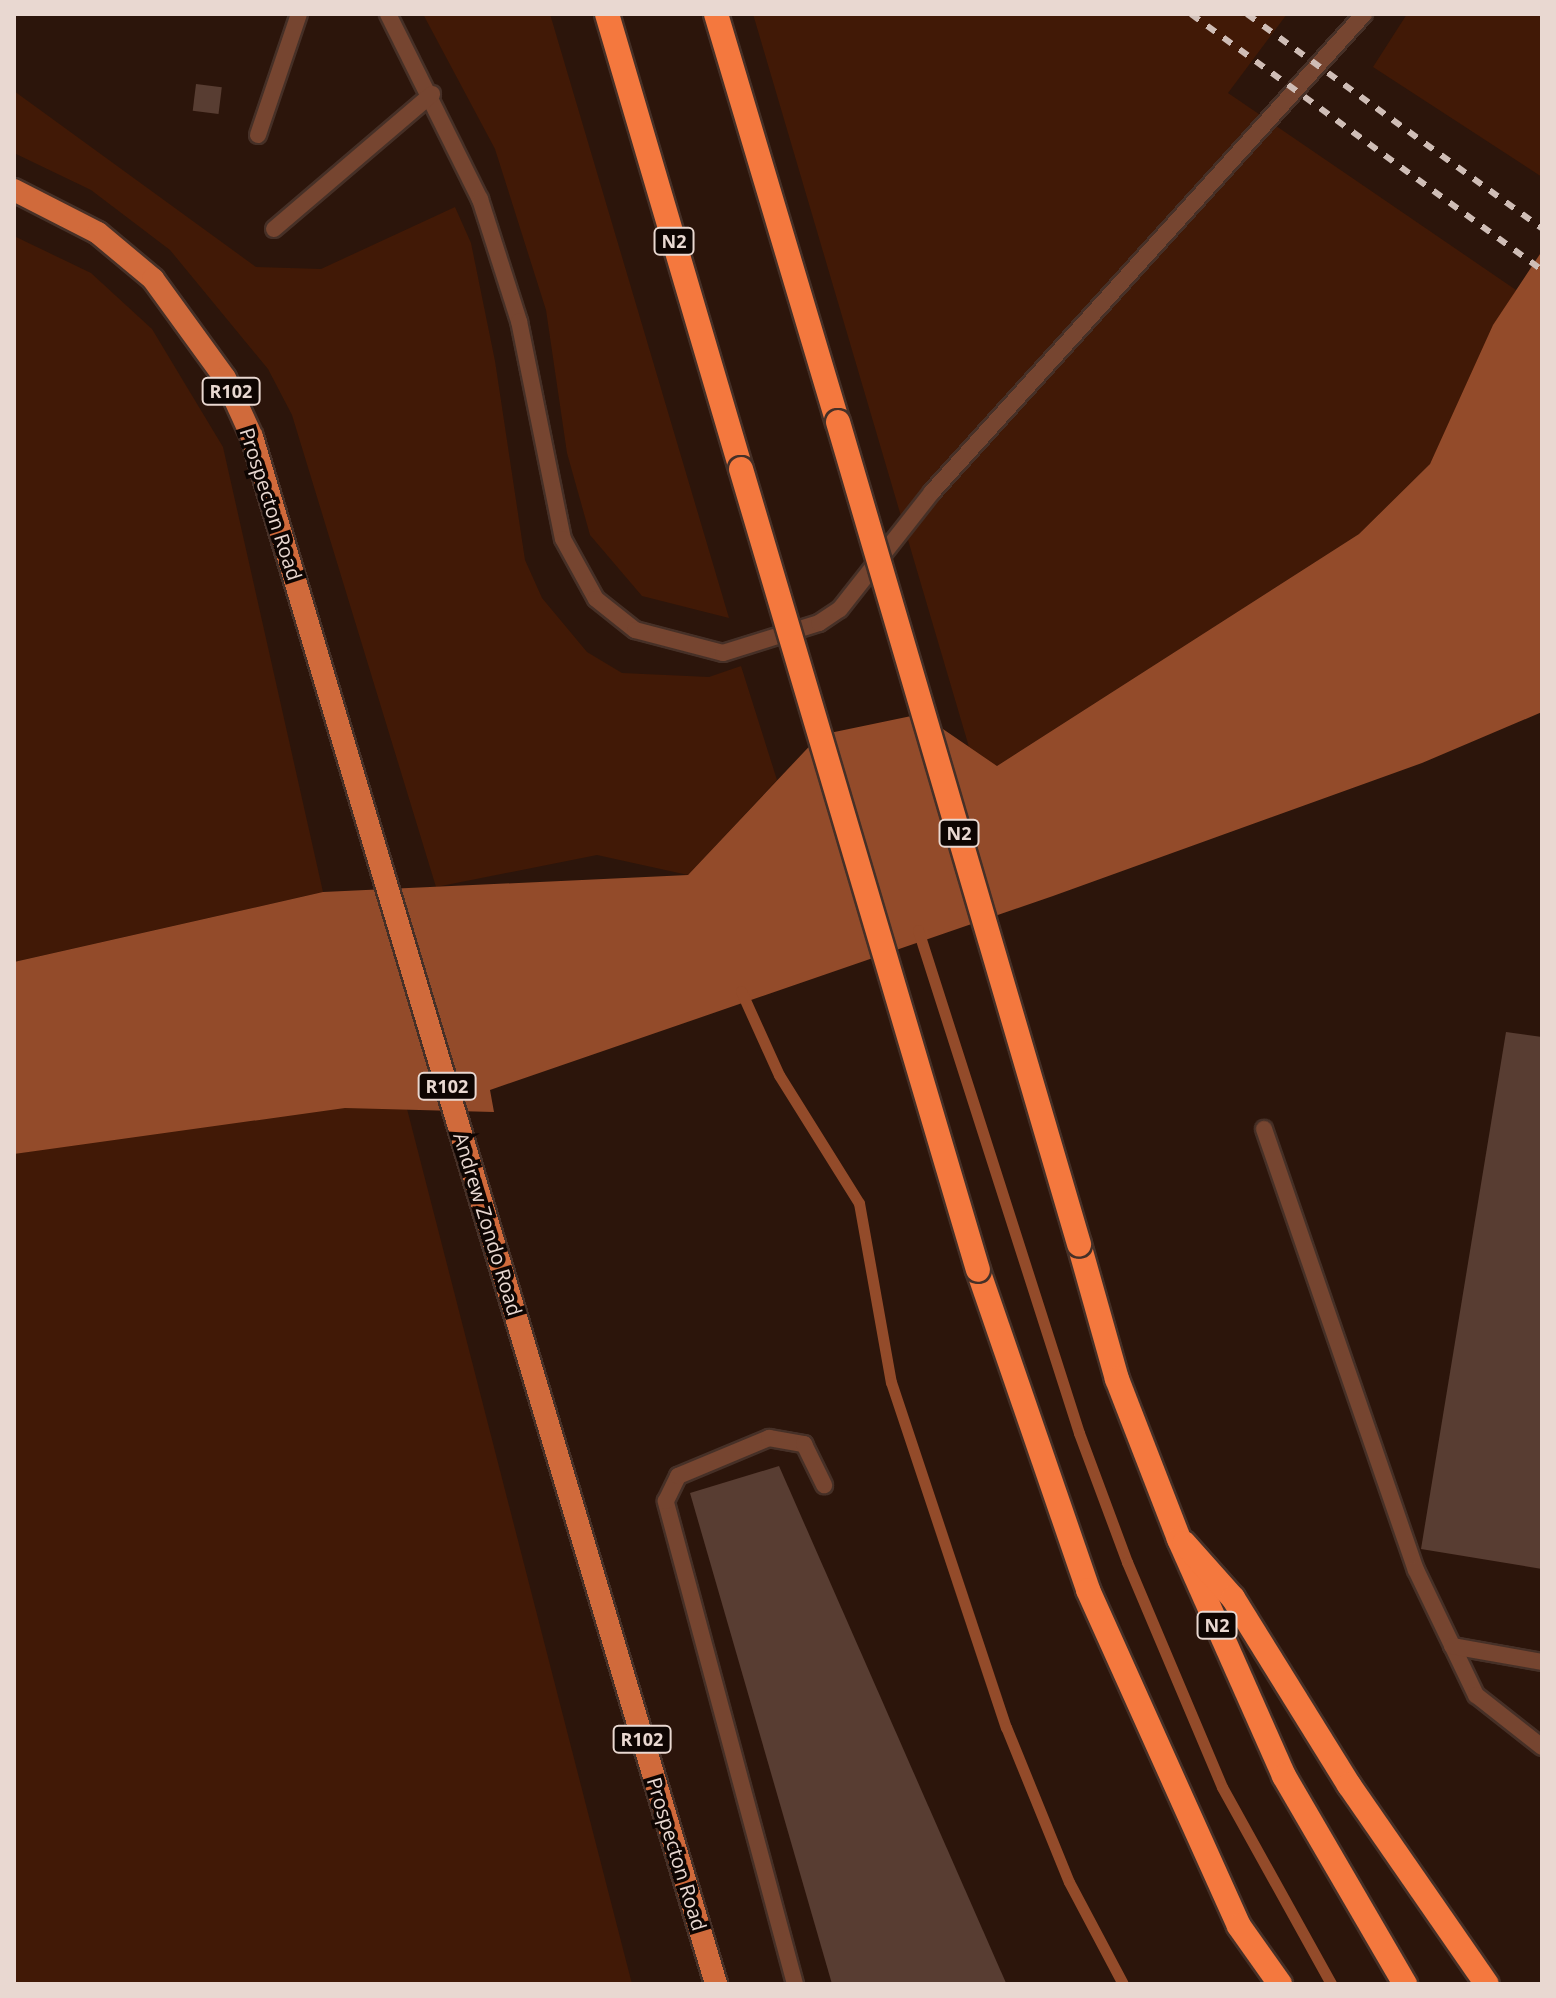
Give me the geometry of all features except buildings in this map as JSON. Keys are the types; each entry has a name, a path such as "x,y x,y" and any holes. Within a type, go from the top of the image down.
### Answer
{"highway":[{"name":"N2","path":"607,14 978,1270 1088,1590 1239,1926 1280,1984"},
{"name":"N2","path":"716,14 1117,1379 1179,1539 1284,1776 1405,1984"},
{"path":"1179,1539 1208,1562 1349,1785 1487,1984"},
{"path":"1239,1926 1269,1984"}],"main road":[{"name":"Prospecton Road","path":"14,190 98,233 153,279 225,378 252,437 325,678"},
{"name":"Andrew Zondo Road","path":"325,678 568,1495"},
{"name":"Prospecton Road","path":"568,1495 716,1984"}],"lane":[{"path":"258,135 299,14"},
{"path":"388,14 432,94 480,199 519,321 563,539 596,599 635,630 723,653 819,623 840,609 932,492 1364,14"},
{"path":"274,229 432,94"},
{"path":"1264,1129 1416,1570 1476,1695 1542,1747"},
{"path":"795,1984 666,1501 678,1476 769,1438 804,1444 824,1485"},
{"path":"1452,1646 1542,1662"}],"shaded area":[{"path":"423,14 550,14 729,618 642,596 590,535 567,453 546,310 495,149"},
{"path":"753,14 1287,14 1228,93 1516,290 1430,464 1359,534 997,766 969,747"},
{"path":"1407,14 1542,14 1542,177 1373,67"},
{"path":"14,91 256,267 321,269 455,207 471,243 495,361 525,560 542,598 587,652 622,673 709,677 741,666 777,780 688,875 597,855 436,887 292,415 268,369 170,250 91,190 14,153"},
{"path":"14,236 91,273 152,329 223,447 323,892 14,962"},
{"path":"1542,251 1542,712 1422,763 1053,896 490,1090 494,1112 345,1108 14,1154 14,962 323,892 688,875 820,735 921,714 997,766 1359,534 1430,464 1493,325"},
{"path":"405,1101 632,1984 14,1984 14,1154 181,1126"}],"waterway":[{"path":"918,930 1079,1433 1127,1562 1222,1787 1331,1984"},
{"path":"741,991 779,1075 859,1203 891,1382 1006,1727 1069,1882 1123,1984"}],"railway":[{"path":"1191,14 1542,270"},
{"path":"1247,14 1542,228"}]}
